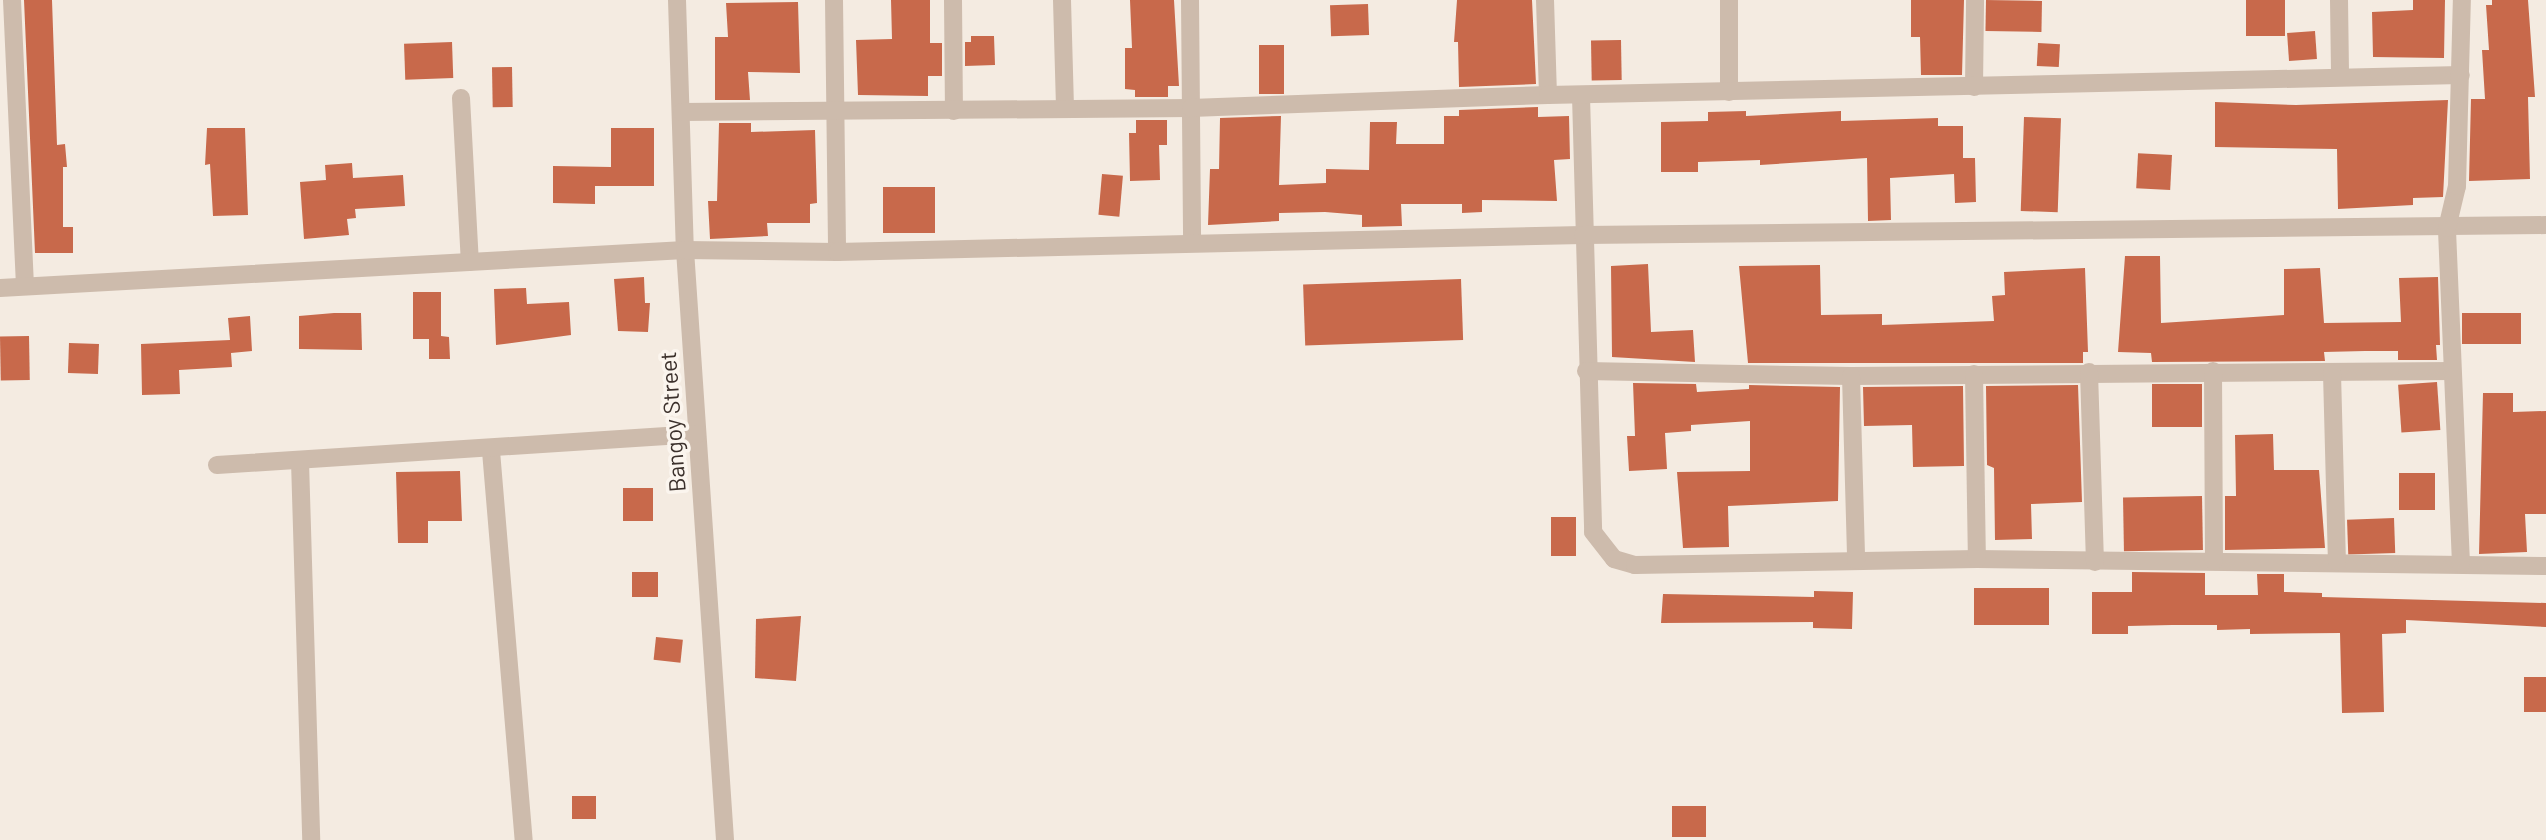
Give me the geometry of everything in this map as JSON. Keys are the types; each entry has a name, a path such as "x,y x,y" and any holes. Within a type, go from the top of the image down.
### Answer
{"street":[{"path":"12,0 25,286"},
{"name":"Bangoy Street","path":"677,0 685,250 725,840"},
{"path":"834,0 837,252"},
{"path":"953,0 954,111"},
{"path":"1062,0 1065,109"},
{"path":"1191,0 1192,243"},
{"path":"1545,0 1548,95"},
{"path":"1728,92 1729,0"},
{"path":"1974,87 1975,0"},
{"path":"2339,0 2340,76"},
{"path":"2461,565 2447,228 2456,199 2462,0"},
{"path":"682,112 835,113 1191,108 1548,95 2461,75"},
{"path":"1581,96 1592,532 1614,559 1635,565 1977,559 2546,566"},
{"path":"461,98 470,262"},
{"path":"0,288 685,250 837,252 1583,235 2546,225"},
{"path":"1586,371 1851,376 2452,371"},
{"path":"2213,371 2214,561"},
{"path":"2090,372 2095,562"},
{"path":"1974,373 1977,559"},
{"path":"2332,373 2337,562"},
{"path":"1851,376 1856,560"},
{"path":"217,466 491,451 697,434"},
{"path":"491,451 524,840"},
{"path":"300,461 311,840"}],"building":[{"path":"24,0 52,0 57,145 65,144 67,167 63,167 63,227 73,227 73,253 35,253"},
{"path":"891,0 930,0 930,43 942,43 942,76 928,76 928,96 858,95 856,40 892,39"},
{"path":"1130,0 1174,0 1179,86 1168,86 1168,97 1135,97 1135,90 1125,89 1125,48 1132,48"},
{"path":"1457,0 1532,0 1536,84 1459,87 1458,42 1454,42"},
{"path":"1911,0 1964,0 1962,75 1921,75 1920,37 1911,37"},
{"path":"1986,0 2042,1 2041,32 1985,31"},
{"path":"2246,0 2285,0 2285,36 2246,36"},
{"path":"2413,0 2445,0 2444,58 2373,57 2372,12 2413,10"},
{"path":"2492,0 2528,0 2535,97 2528,97 2530,179 2469,181 2471,99 2485,99 2482,50 2489,50 2486,5 2492,5"},
{"path":"798,2 800,73 748,72 750,100 715,100 715,37 728,37 726,3"},
{"path":"1368,4 1369,35 1331,36 1330,5"},
{"path":"2315,31 2317,59 2289,61 2287,33"},
{"path":"971,36 994,36 995,65 965,66 965,42 971,42"},
{"path":"1621,40 1622,80 1592,81 1591,41"},
{"path":"452,42 453,78 405,80 404,44"},
{"path":"2038,43 2060,44 2059,67 2037,66"},
{"path":"1259,45 1284,45 1284,94 1259,94"},
{"path":"492,67 512,67 513,107 493,107"},
{"path":"2448,100 2443,197 2413,198 2413,205 2338,209 2337,149 2215,147 2215,102 2296,105"},
{"path":"1538,107 1538,117 1569,116 1570,159 1554,160 1557,201 1482,200 1482,212 1462,213 1462,204 1401,204 1402,226 1362,227 1362,215 1325,212 1279,213 1279,221 1208,225 1210,169 1219,169 1220,118 1281,116 1279,185 1326,183 1326,169 1369,170 1370,122 1397,122 1396,144 1444,144 1444,116 1459,116 1459,110"},
{"path":"1746,111 1746,116 1841,111 1841,121 1938,118 1938,126 1963,126 1963,158 1975,158 1976,202 1955,203 1954,174 1890,178 1891,220 1868,221 1867,158 1760,165 1760,160 1698,162 1698,172 1661,172 1661,122 1708,121 1708,112"},
{"path":"2024,117 2061,118 2058,212 2021,211"},
{"path":"1136,120 1167,120 1167,145 1159,145 1160,180 1130,181 1129,133 1136,133"},
{"path":"719,123 751,123 751,132 815,130 817,203 810,204 810,223 767,223 768,236 710,239 708,201 717,201"},
{"path":"207,128 245,128 248,215 213,216 210,164 205,165"},
{"path":"611,128 654,128 654,186 595,186 595,204 553,203 553,166 611,167"},
{"path":"2138,153 2172,155 2170,190 2136,188"},
{"path":"352,163 353,178 403,175 405,206 355,209 356,218 347,219 349,235 304,239 300,182 326,180 325,165"},
{"path":"1102,174 1123,176 1119,217 1098,215"},
{"path":"883,187 935,187 935,233 883,233"},
{"path":"2125,256 2160,256 2161,323 2284,315 2284,269 2320,268 2324,323 2401,322 2399,278 2438,277 2440,345 2436,345 2437,360 2398,360 2398,351 2365,351 2324,352 2325,361 2152,362 2151,353 2118,352"},
{"path":"1648,264 1651,332 1693,330 1695,362 1612,357 1611,266"},
{"path":"1820,265 1821,315 1882,314 1882,325 1994,321 1992,296 2005,295 2004,272 2085,268 2088,352 2083,352 2083,363 1748,363 1739,266"},
{"path":"644,277 645,303 650,303 648,332 618,331 614,279"},
{"path":"1461,279 1463,340 1305,345 1303,285"},
{"path":"526,288 527,304 569,302 571,335 496,345 494,289"},
{"path":"413,292 441,292 441,336 449,337 450,359 429,359 429,339 413,339"},
{"path":"361,313 362,350 299,349 299,316"},
{"path":"2462,313 2521,313 2521,344 2462,344"},
{"path":"250,316 252,351 231,353 232,367 179,370 180,394 142,395 141,344 230,340 228,318"},
{"path":"29,336 30,380 1,380 0,337"},
{"path":"69,343 99,344 98,374 68,373"},
{"path":"2437,382 2440,430 2401,433 2398,385"},
{"path":"1633,383 1696,384 1697,392 1749,389 1749,385 1840,387 1838,501 1728,506 1729,547 1683,548 1677,472 1750,471 1750,421 1691,425 1691,431 1665,433 1667,469 1629,471 1627,436 1635,436"},
{"path":"2152,384 2202,384 2202,427 2152,427"},
{"path":"2078,385 2082,502 2031,504 2032,539 1995,540 1994,468 1987,465 1986,386"},
{"path":"1963,386 1964,466 1913,467 1912,425 1864,426 1863,387"},
{"path":"2483,393 2513,393 2513,412 2546,411 2546,514 2525,514 2527,552 2479,554"},
{"path":"2273,434 2274,470 2319,470 2325,548 2225,550 2225,496 2236,496 2235,435"},
{"path":"460,471 462,521 428,521 428,543 398,543 396,472"},
{"path":"2399,473 2435,473 2435,510 2399,510"},
{"path":"623,488 653,488 653,521 623,521"},
{"path":"2202,496 2203,550 2124,551 2123,497"},
{"path":"1551,517 1576,517 1576,556 1551,556"},
{"path":"2394,518 2395,553 2348,555 2347,520"},
{"path":"632,572 658,572 658,597 632,597"},
{"path":"2132,572 2205,573 2205,595 2258,595 2257,574 2284,574 2284,592 2322,593 2322,597 2546,603 2546,627 2406,620 2406,633 2382,634 2384,712 2342,713 2340,633 2250,634 2250,629 2217,630 2217,625 2172,625 2128,626 2128,634 2092,634 2092,592 2132,592"},
{"path":"1974,588 2049,588 2049,625 1974,625"},
{"path":"1814,591 1853,592 1852,629 1813,628 1813,622 1661,623 1663,594 1814,597"},
{"path":"801,616 796,681 755,678 756,619"},
{"path":"656,637 683,640 680,663 654,660"},
{"path":"2524,677 2546,677 2546,712 2524,712"},
{"path":"572,796 596,796 596,819 572,819"},
{"path":"1672,806 1706,806 1706,837 1672,837"}]}
